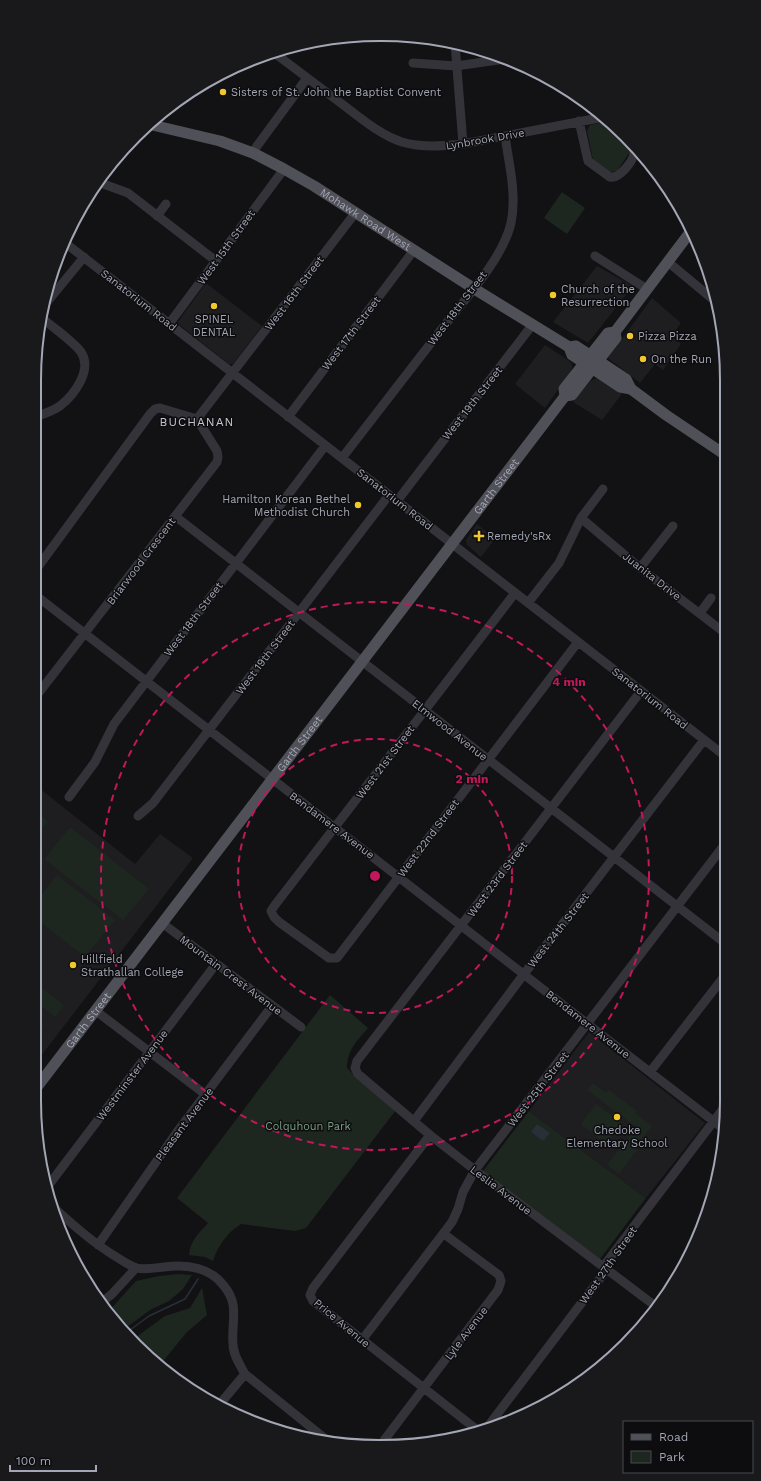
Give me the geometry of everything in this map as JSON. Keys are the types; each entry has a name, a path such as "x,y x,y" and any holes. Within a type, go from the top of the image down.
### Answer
{"main road":[{"name":"Mohawk Road West","path":"156,126 220,142 253,153 314,186 473,288 570,347 576,346 620,387 631,389 666,415 720,451"},
{"name":"Garth Street","path":"41,1082 565,396 572,395 608,333 615,332 687,236"}],"street":[{"path":"455,50 463,144"},
{"name":"Lynbrook Drive","path":"279,57 370,125 390,137 415,145 443,146 463,144 596,118"},
{"path":"414,63 456,66 494,61"},
{"path":"253,153 256,146 307,78"},
{"path":"579,121 588,161 610,176 614,177 621,173 633,154"},
{"name":"West 18th Street","path":"342,458 498,255 505,242 510,224 514,193 505,136"},
{"name":"West 15th Street","path":"169,324 284,169"},
{"path":"104,184 128,193 216,261"},
{"path":"157,216 166,204"},
{"name":"West 16th Street","path":"232,374 356,212"},
{"name":"Sanatorium Road","path":"69,246 720,752"},
{"name":"West 17th Street","path":"288,417 414,250"},
{"path":"595,256 647,289"},
{"path":"52,296 84,257"},
{"path":"668,262 709,296"},
{"path":"41,415 50,412 69,397 77,387 84,374 85,361 81,352 47,322"},
{"name":"West 19th Street","path":"396,501 533,324"},
{"path":"41,562 155,409 160,408 197,419 232,374"},
{"name":"Briarwood Crescent","path":"41,690 86,634 217,462 217,452 197,419"},
{"name":"West 18th Street","path":"69,797 92,766 114,724 325,446"},
{"path":"528,603 559,563 581,518 603,489"},
{"name":"West 19th Street","path":"138,816 153,803 389,495"},
{"name":"Elmwood Avenue","path":"175,516 720,939"},
{"name":"Juanita Drive","path":"581,518 640,568 720,629"},
{"path":"640,568 673,526"},
{"name":"West 21st Street","path":"337,958 329,958 279,922 271,911 515,593"},
{"path":"700,613 711,598"},
{"name":"Bendamere Avenue","path":"41,599 719,1125"},
{"name":"West 22nd Street","path":"337,958 578,642"},
{"name":"West 23rd Street","path":"355,1068 357,1061 641,691"},
{"name":"West 24th Street","path":"414,1121 524,974 704,740"},
{"name":"West 25th Street","path":"362,1340 452,1222 458,1209 462,1192 475,1170 720,852"},
{"name":"Mountain Crest Avenue","path":"162,923 300,1027"},
{"name":"Westminster Avenue","path":"51,1181 216,964"},
{"path":"650,1072 720,982"},
{"name":"Pleasant Avenue","path":"98,1245 177,1132 272,1006"},
{"path":"96,1011 206,1095"},
{"name":"Leslie Avenue","path":"355,1068 358,1074 430,1135 652,1304"},
{"name":"West 27th Street","path":"492,1421 602,1276 606,1263 719,1114"},
{"name":"Price Avenue","path":"430,1135 318,1282 310,1295 313,1301 423,1389 473,1427"},
{"path":"60,1213 98,1245 136,1268 174,1265 190,1266 200,1268 218,1279 225,1286 234,1305 235,1317 233,1345 237,1359 245,1374 319,1434"},
{"name":"Lyle Avenue","path":"384,1440 498,1290 501,1281 499,1275 444,1234"},
{"path":"105,1299 136,1268"},
{"path":"223,1401 245,1374"}],"shaded area":[{"path":"597,266 633,286 588,343 553,322"},
{"path":"206,283 262,326 233,364 229,364 177,323"},
{"path":"652,298 681,323 672,336 681,344 663,370 655,364 640,383 608,358"},
{"path":"545,345 568,360 572,364 572,368 545,408 515,384"},
{"path":"597,378 622,394 602,420 573,402 590,381"},
{"path":"477,524 495,539 481,557 467,545 466,540"},
{"name":"Hillfield Strathallan College","path":"41,790 135,864 160,834 193,858 41,1056"},
{"name":"Chedoke Elementary School","path":"589,1032 705,1123 646,1198 529,1111"},
{"path":"537,1124 550,1133 543,1141 531,1132"}],"green space":[{"path":"601,123 628,148 629,153 617,171 611,172 593,160 587,131 590,125"},
{"path":"562,192 585,208 567,234 544,218"},
{"path":"41,816 48,821 41,830"},
{"path":"70,827 149,889 123,920 44,859"},
{"path":"57,875 115,920 85,957 41,922 41,895"},
{"path":"41,987 64,1005 55,1017 41,1006"},
{"name":"Colquhoun Park","path":"330,995 368,1028 351,1051 347,1062 347,1068 396,1110 306,1228 295,1231 241,1224 231,1231 224,1240 213,1261 205,1257 189,1255 193,1241 208,1223 177,1198"},
{"path":"593,1083 606,1093 609,1090 637,1111 635,1113 652,1126 635,1148 637,1150 619,1174 607,1165 636,1127 587,1090"},
{"path":"596,1104 622,1123 606,1144 581,1124"},
{"path":"529,1111 646,1198 600,1259 483,1171"},
{"path":"178,1274 192,1275 183,1289 169,1301 150,1310 127,1327 112,1308 136,1281"},
{"path":"202,1288 207,1315 186,1333 163,1361 136,1337 165,1316 190,1308"}],"waterway":[{"path":"130,1330 149,1316 185,1299 198,1279"}],"place":[{"name":"Sisters of St. John the Baptist Convent","path":"223,92"},
{"name":"Church of the Resurrection","path":"553,295"},
{"name":"SPINEL DENTAL","path":"214,306"},
{"name":"Pizza Pizza","path":"630,336"},
{"name":"On the Run","path":"643,359"},
{"name":"Hamilton Korean Bethel Methodist Church","path":"358,505"},
{"name":"Remedy'sRx","path":"479,536"},
{"name":"Hillfield Strathallan College","path":"73,965"},
{"name":"Chedoke Elementary School","path":"617,1117"}],"district":[{"name":"BUCHANAN","path":"197,422"}]}
